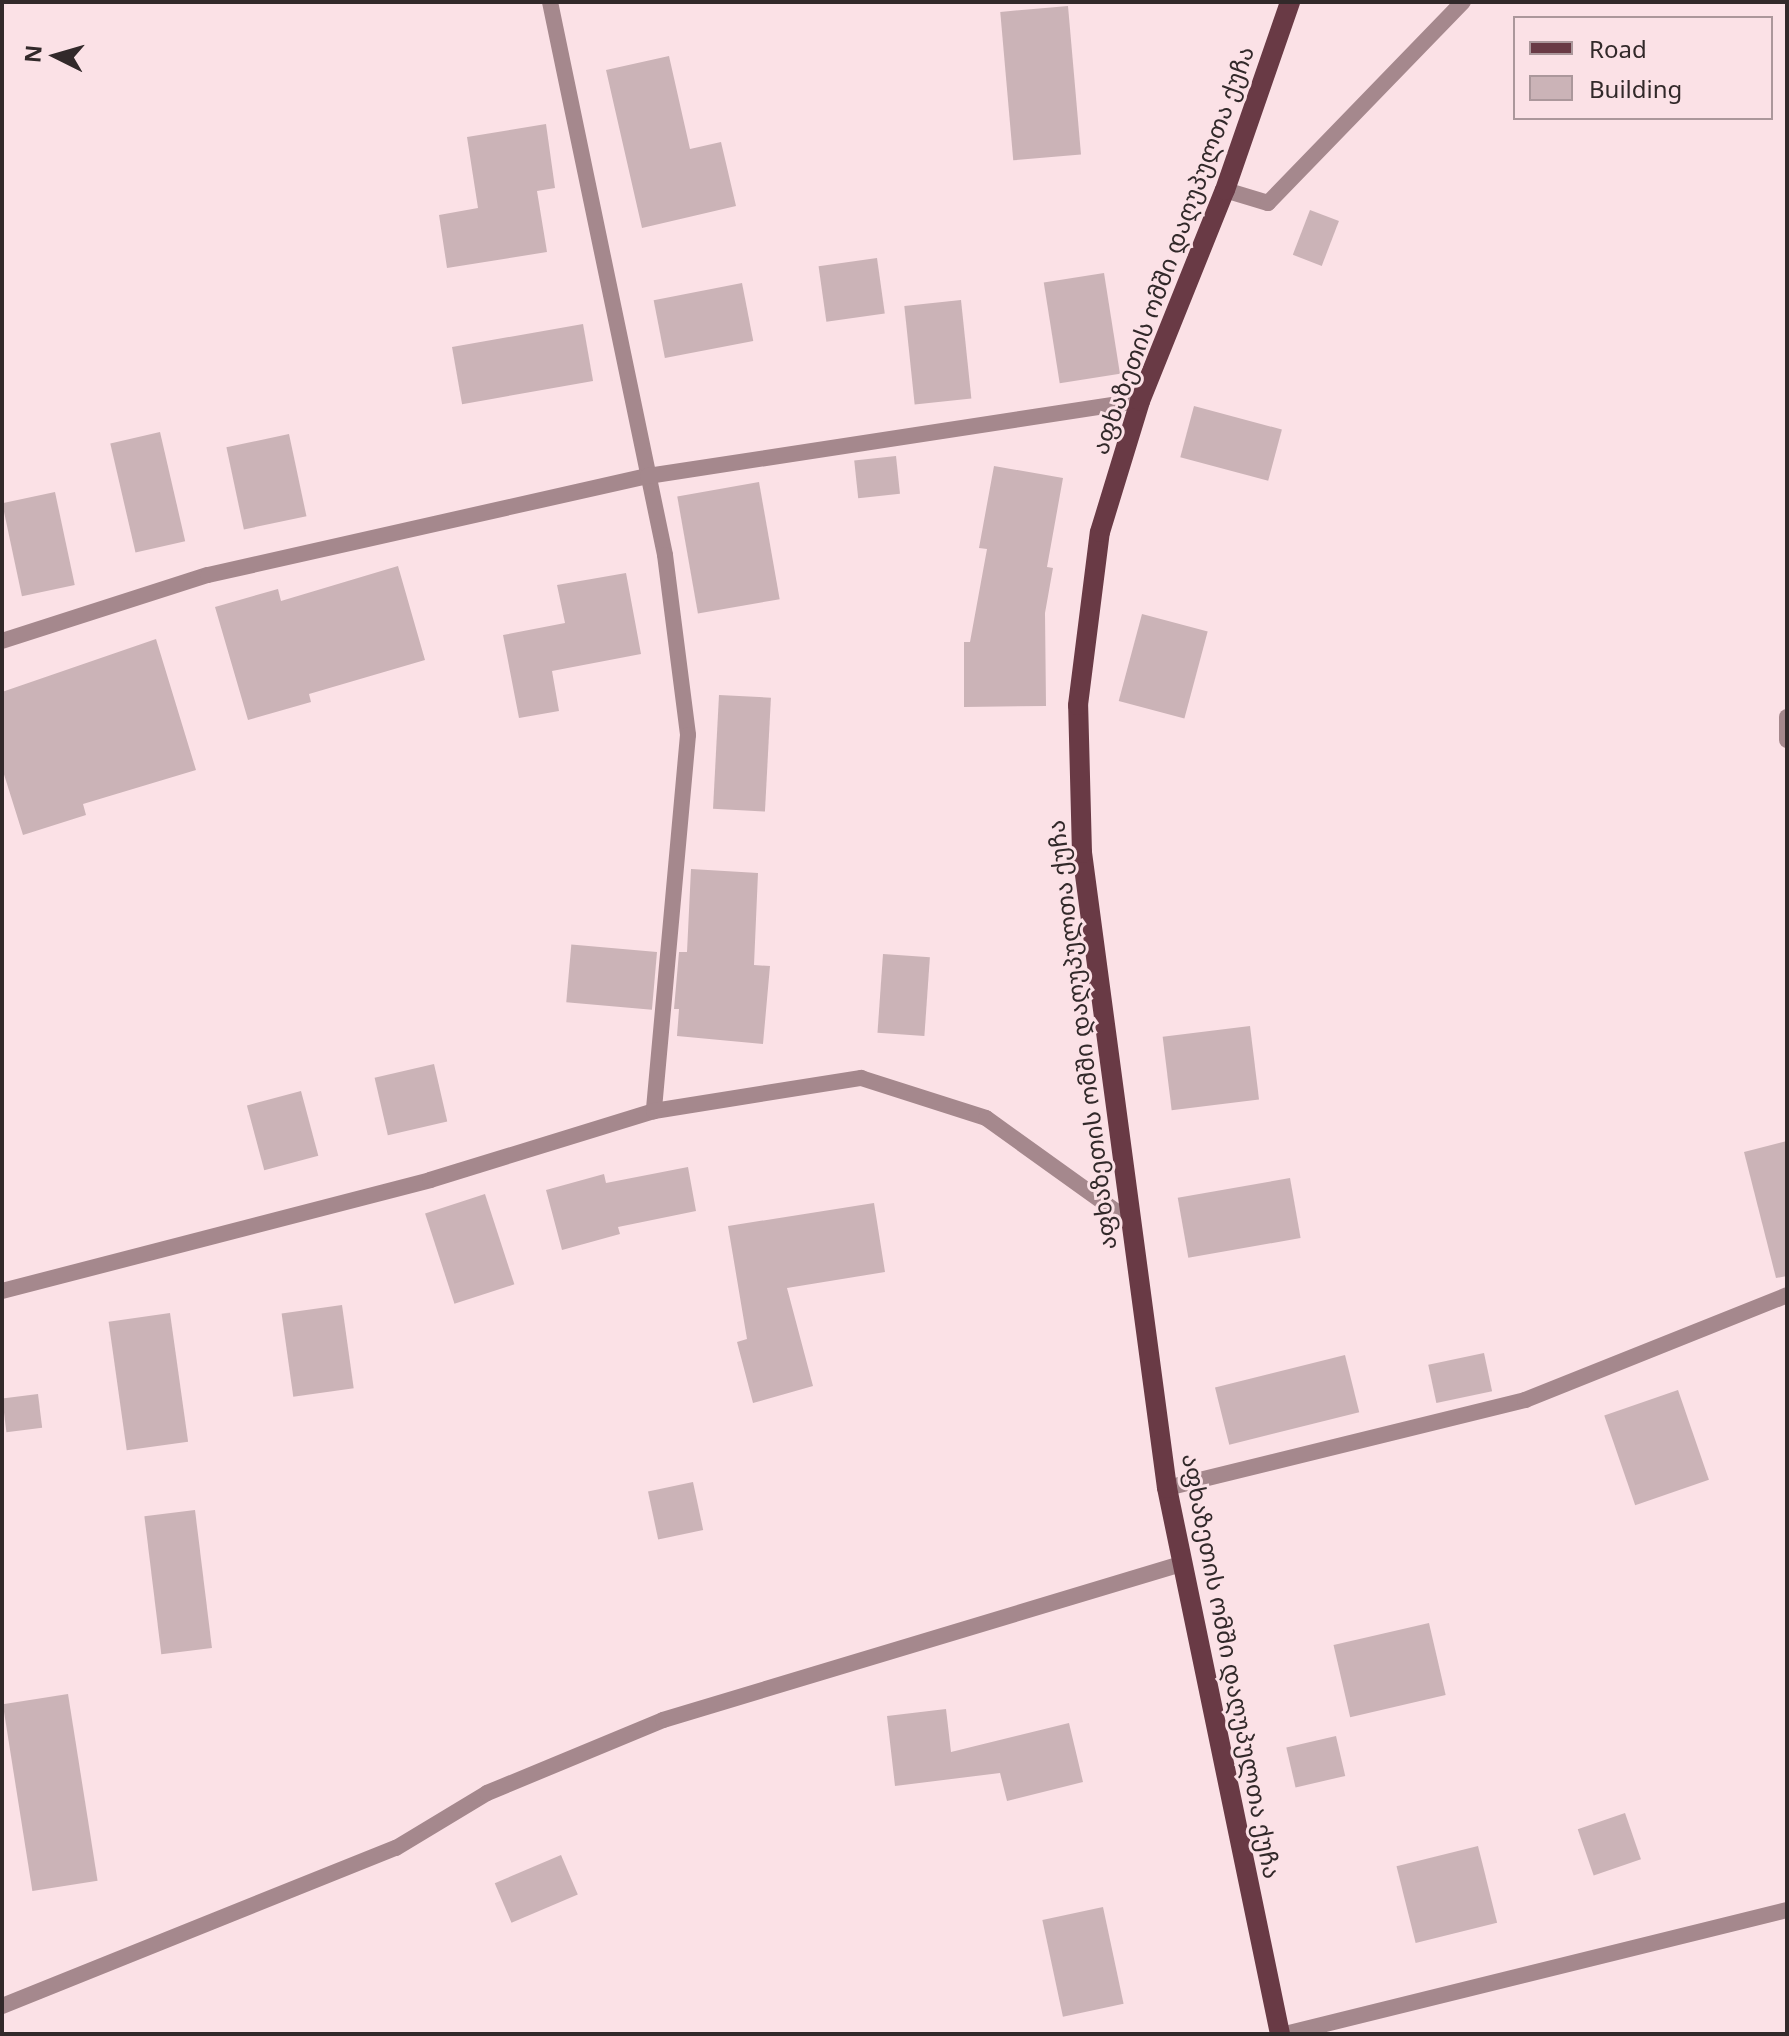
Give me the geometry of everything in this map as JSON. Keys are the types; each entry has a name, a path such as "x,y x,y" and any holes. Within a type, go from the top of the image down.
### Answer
{"main road":[{"name":"აფხაზეთის ომში დაღუპულთა ქუჩა","path":"1283,2034 1167,1488 1128,1220 1082,853 1078,705 1100,532 1140,401 1225,190 1290,2"}],"street":[{"path":"550,2 665,555 688,735 654,1111"},
{"path":"1225,190 1268,203 1463,2"},
{"path":"2,641 208,575 648,476 1140,401"},
{"path":"1787,717 1787,740"},
{"path":"2,1291 430,1180 654,1111 861,1078 986,1118 1128,1220"},
{"path":"1167,1488 1525,1400 1787,1295"},
{"path":"2,2006 396,1848 487,1793 663,1720 1181,1564"},
{"path":"1283,2034 1787,1910"}],"building":[{"path":"1068,6 1081,154 1013,160 1000,12"},
{"path":"669,56 690,149 721,142 736,206 642,228 606,70"},
{"path":"546,124 555,188 537,191 547,252 447,268 439,215 478,208 467,137"},
{"path":"1310,210 1339,221 1322,266 1293,255"},
{"path":"877,258 885,313 826,322 819,266"},
{"path":"1104,273 1120,374 1060,383 1044,283"},
{"path":"742,283 753,341 665,358 654,300"},
{"path":"961,300 971,398 915,404 904,306"},
{"path":"583,324 593,381 462,404 452,347"},
{"path":"1194,406 1282,430 1268,481 1180,457"},
{"path":"160,432 185,541 136,553 110,443"},
{"path":"289,434 306,516 244,529 226,447"},
{"path":"896,456 900,494 858,498 854,460"},
{"path":"994,466 1063,478 1047,567 1053,568 1045,613 1046,706 964,707 964,642 970,642 987,549 979,548"},
{"path":"759,482 780,599 698,614 677,496"},
{"path":"55,492 75,585 22,596 2,503"},
{"path":"398,566 425,660 309,694 311,702 248,720 215,607 278,589 281,601"},
{"path":"626,573 641,654 552,671 559,711 519,718 503,635 565,623 557,585"},
{"path":"1142,614 1208,632 1184,719 1119,701"},
{"path":"156,639 196,770 83,804 86,815 23,835 2,768 2,692"},
{"path":"719,695 771,698 765,812 713,809"},
{"path":"691,869 758,873 754,965 770,966 763,1044 677,1036 679,1009 674,1009 679,952 687,952"},
{"path":"571,945 657,952 652,1010 566,1002"},
{"path":"883,954 930,957 924,1036 877,1033"},
{"path":"1250,1026 1259,1099 1172,1110 1163,1037"},
{"path":"434,1064 447,1121 388,1135 375,1078"},
{"path":"301,1091 318,1156 264,1170 247,1105"},
{"path":"1787,1141 1787,1276 1776,1278 1744,1152"},
{"path":"688,1167 696,1211 618,1227 620,1234 562,1250 546,1190 604,1174 606,1183"},
{"path":"1290,1178 1301,1238 1188,1258 1178,1198"},
{"path":"485,1194 514,1284 454,1304 425,1213"},
{"path":"874,1203 885,1272 787,1288 813,1386 753,1403 737,1342 747,1339 728,1226"},
{"path":"342,1305 354,1388 293,1397 282,1313"},
{"path":"170,1313 188,1442 127,1450 109,1322"},
{"path":"1484,1353 1492,1391 1436,1403 1428,1365"},
{"path":"1345,1355 1359,1412 1229,1445 1215,1387"},
{"path":"1678,1390 1709,1480 1635,1505 1604,1415"},
{"path":"38,1394 42,1428 6,1432 2,1398"},
{"path":"693,1482 703,1530 658,1539 648,1492"},
{"path":"195,1510 212,1648 161,1654 144,1516"},
{"path":"1429,1623 1446,1695 1350,1717 1334,1645"},
{"path":"68,1694 98,1881 32,1891 3,1704"},
{"path":"946,1709 951,1752 1069,1723 1083,1782 1007,1801 1000,1773 895,1786 887,1716"},
{"path":"1336,1736 1345,1776 1296,1787 1286,1747"},
{"path":"1625,1813 1641,1859 1594,1876 1578,1829"},
{"path":"1478,1846 1497,1923 1416,1943 1396,1866"},
{"path":"561,1855 578,1895 512,1923 495,1883"},
{"path":"1103,1907 1124,2004 1063,2017 1042,1920"}]}
